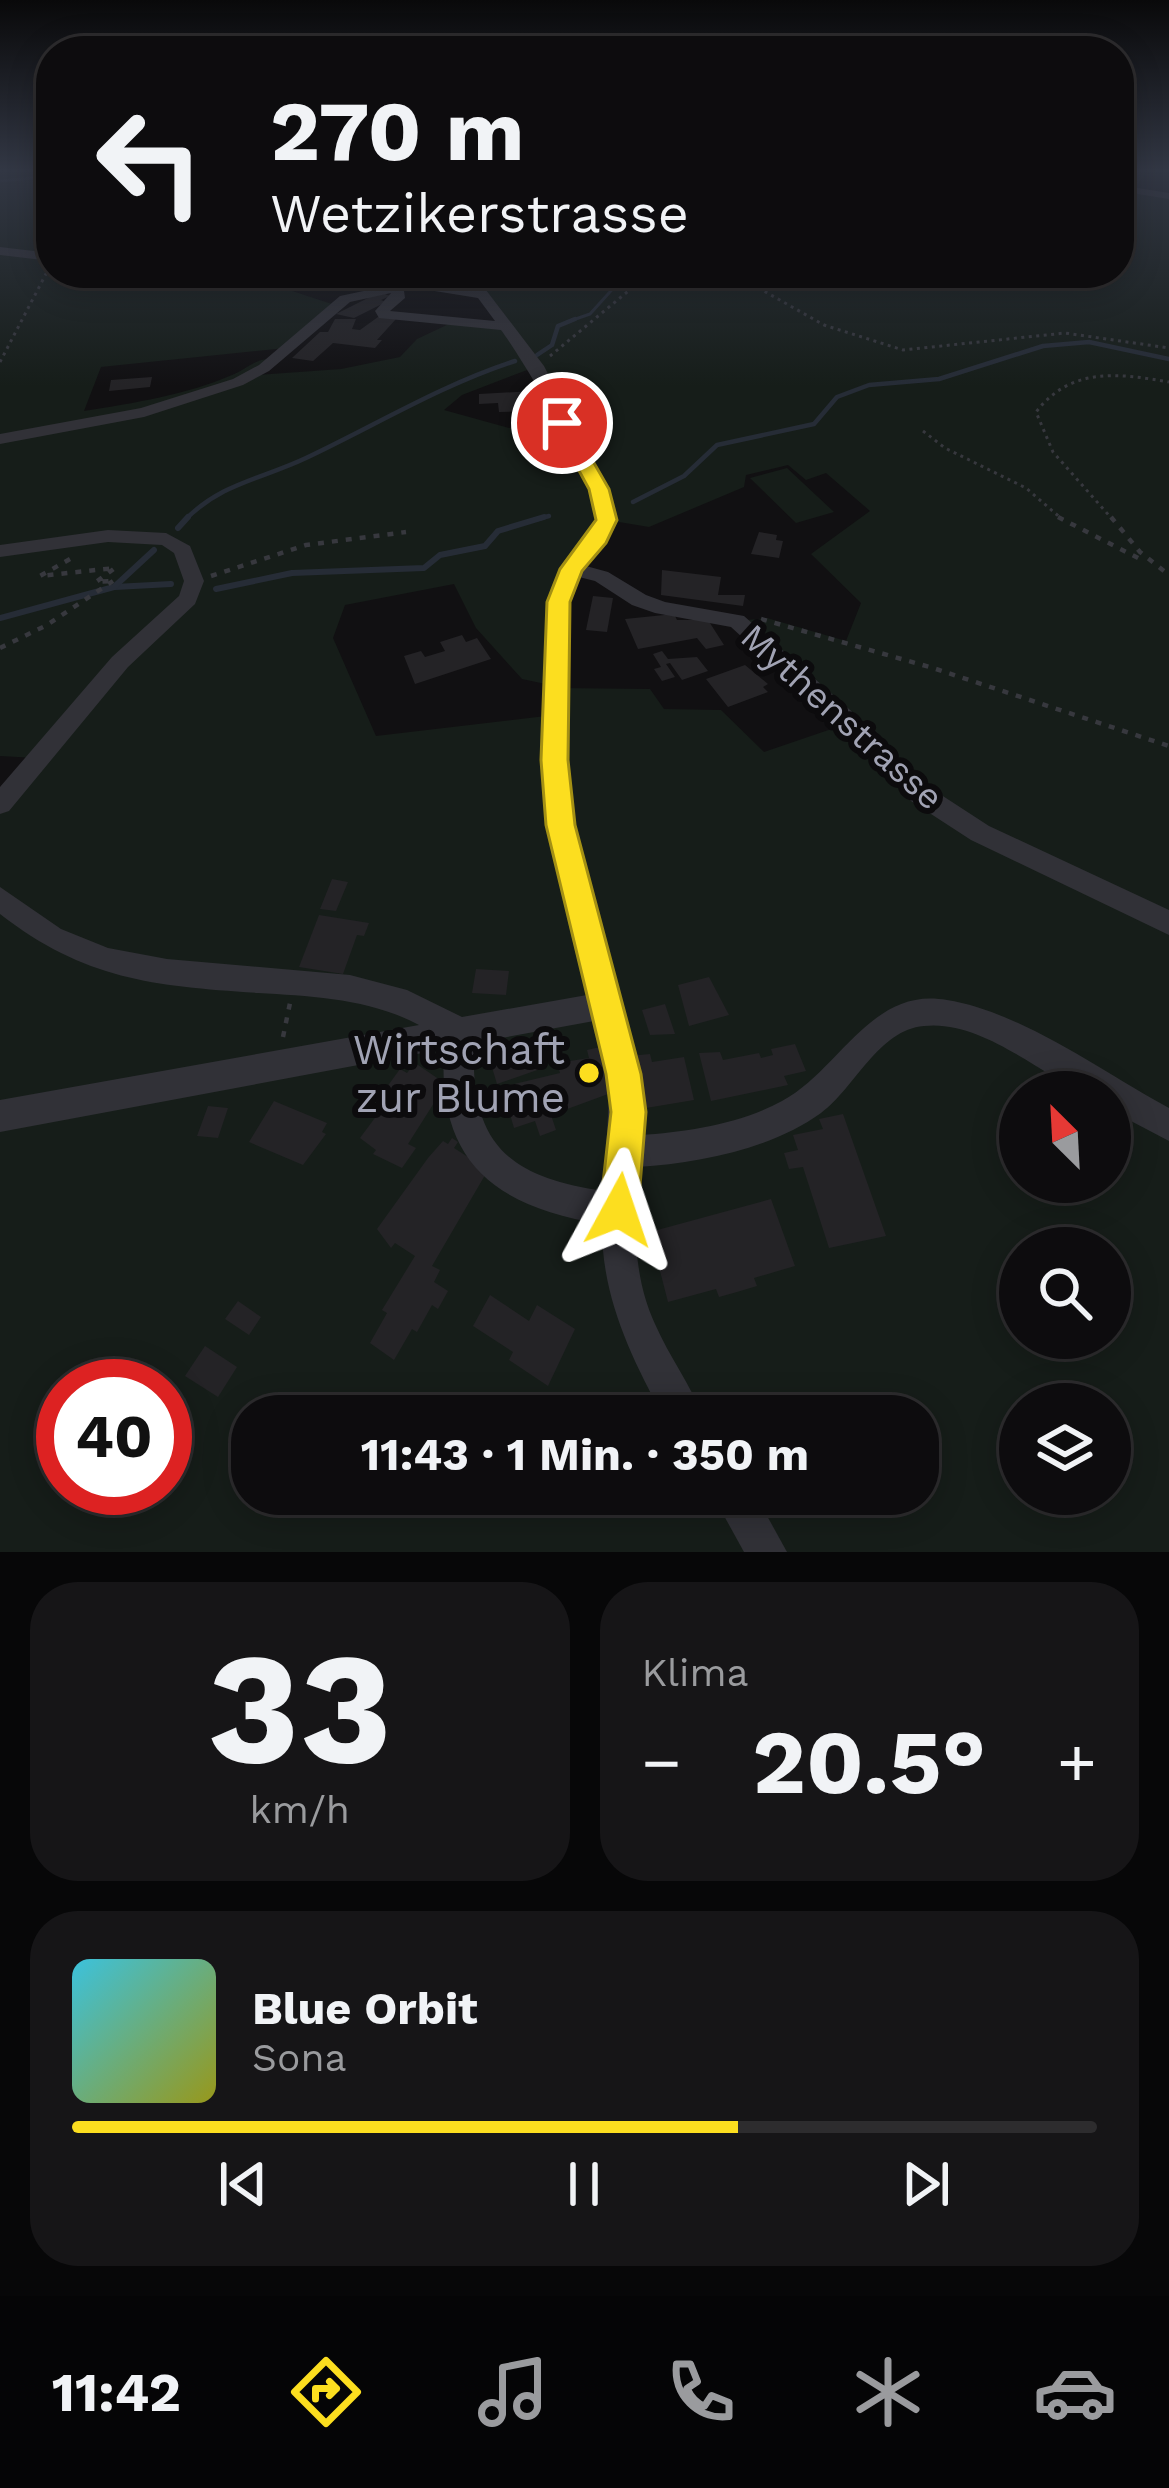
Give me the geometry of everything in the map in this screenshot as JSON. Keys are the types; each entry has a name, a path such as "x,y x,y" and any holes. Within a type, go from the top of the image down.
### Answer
{"street":[{"path":"0,251 36,258"},
{"path":"0,439 144,412 238,382 264,368 335,304 384,288"},
{"path":"402,288 382,311 384,315 506,326"},
{"path":"441,288 483,296"},
{"path":"477,288 536,366 605,503 607,520 571,569 559,602 554,760 560,825 628,1112 619,1210 626,1296 636,1327 672,1395"},
{"path":"0,551 108,536 166,539 183,550 194,581 188,599 120,662 0,804"},
{"name":"Mythenstrasse","path":"571,569 601,576 639,600 662,608 737,621 920,794 980,833 1169,923"},
{"path":"0,898 20,919 59,944 100,959 162,974 342,989 421,1010 459,1031"},
{"path":"0,1116 605,1005"},
{"path":"624,1152 669,1151 776,1120 810,1102 867,1041 893,1021 926,1011 956,1015 1003,1034 1071,1071"},
{"path":"459,1031 459,1104 469,1136 530,1190 574,1205 619,1210"},
{"path":"1131,1104 1169,1125"},
{"path":"745,1515 767,1552"}],"path":[{"path":"0,362 37,288"},
{"path":"536,366 632,288"},
{"path":"758,288 827,327 885,347 934,351 1000,337 1070,332 1169,348"},
{"path":"1145,562 1051,454 1036,412 1057,388 1095,374 1169,382"},
{"path":"923,431 945,448 1026,488 1060,519 1169,575"},
{"path":"194,581 306,545 406,532"},
{"path":"0,648 99,593 112,581 96,582 115,568 40,576 108,536"},
{"path":"737,621 767,618 1169,746"},
{"path":"274,1066 297,984"}],"shaded area":[{"path":"0,241 36,241 36,288 283,288 335,305 286,348 101,367 84,411 196,388 266,359 257,375 341,369 400,357 417,339 451,323 505,326 477,288 1134,288 1134,241 1169,241 1169,1552 0,1552 0,804 36,758 0,756","holes":["535,367 561,423 509,428 444,410 462,395","788,465 806,480 826,473 870,511 811,554 861,603 846,641 767,618 737,621 849,723 764,752 721,710 664,709 650,689 555,688 554,715 376,736 333,638 345,605 454,584 476,628 522,679 555,686 571,569 607,520 649,527 744,487 746,475"]},
{"path":"787,468 834,512 796,523 750,478"}],"building":[{"path":"380,292 390,296 381,300 386,302 354,318 336,314"},
{"path":"378,317 396,319 375,348 333,343 313,361 292,358 320,332 328,332 335,319 356,319 352,329 360,330"},
{"path":"152,377 150,387 109,391 111,380"},
{"path":"534,391 531,411 499,412 498,403 479,404 479,394"},
{"path":"759,532 783,541 779,558 751,554"},
{"path":"662,570 721,577 718,595 745,595 743,606 661,595"},
{"path":"593,596 613,598 607,632 586,630"},
{"path":"674,614 677,620 708,620 724,645 706,649 697,638 638,649 625,619"},
{"path":"462,635 466,642 477,638 491,659 415,684 404,656 445,651 440,642"},
{"path":"662,651 668,659 697,657 708,671 682,680 670,663 666,664 675,677 662,681 654,669 661,667 653,654"},
{"path":"745,665 768,684 763,687 768,692 728,707 706,679"},
{"path":"332,879 348,882 336,911 320,909"},
{"path":"319,915 369,923 364,936 357,935 343,974 299,967"},
{"path":"476,969 509,971 506,995 472,993"},
{"path":"709,977 729,1015 689,1026 678,985"},
{"path":"665,1004 675,1034 650,1035 642,1010"},
{"path":"795,1044 806,1071 784,1076 788,1085 711,1101 699,1053 720,1052 723,1060 759,1053 761,1058 773,1055 771,1049"},
{"path":"600,1047 619,1090 551,1115 556,1130 540,1136 535,1121 514,1128 502,1087 560,1073 557,1063 589,1058 587,1050"},
{"path":"537,1048 543,1068 497,1084 491,1064"},
{"path":"650,1054 652,1062 684,1057 694,1100 640,1109 629,1056"},
{"path":"415,1063 446,1084 408,1144 416,1148 402,1168 373,1154 376,1150 360,1138 386,1103 379,1098 400,1069 407,1073"},
{"path":"274,1101 327,1123 322,1132 326,1134 303,1165 249,1142"},
{"path":"208,1106 228,1108 218,1138 197,1136"},
{"path":"843,1114 886,1236 829,1248 803,1167 789,1169 784,1153 798,1150 793,1135 823,1129 819,1119"},
{"path":"452,1138 458,1142 454,1148 488,1170 432,1266 440,1270 434,1282 448,1291 438,1309 432,1305 417,1332 412,1329 394,1360 370,1343 387,1313 382,1310 415,1256 395,1243 391,1248 377,1229 428,1158"},
{"path":"771,1199 795,1266 754,1278 757,1286 737,1292 719,1297 716,1289 668,1302 650,1232"},
{"path":"490,1295 529,1321 537,1305 575,1329 548,1386 509,1360 513,1352 473,1326"},
{"path":"238,1301 261,1317 249,1335 225,1319"},
{"path":"205,1346 237,1367 218,1397 192,1380 192,1366"}],"waterway":[{"path":"572,320 590,314 613,288"},
{"path":"537,355 552,345 558,326 572,320"},
{"path":"567,322 572,320"},
{"path":"633,502 684,476 717,445 814,424 837,397 869,385 939,379 1043,346 1089,342 1169,359"},
{"path":"186,519 228,490 515,361"},
{"path":"535,520 549,516"},
{"path":"535,520 544,517"},
{"path":"178,528 186,519"},
{"path":"216,589 292,573 424,568 440,555 485,546 498,531 535,520"},
{"path":"0,618 114,587 154,550"},
{"path":"115,587 171,584"}],"place":[{"name":"Wirtschaft zur Blume","path":"589,1073"}],"route":[{"path":"562,423 599,489 607,520 562,586 554,760 560,825 623,1074 628,1112 619,1210"}]}
